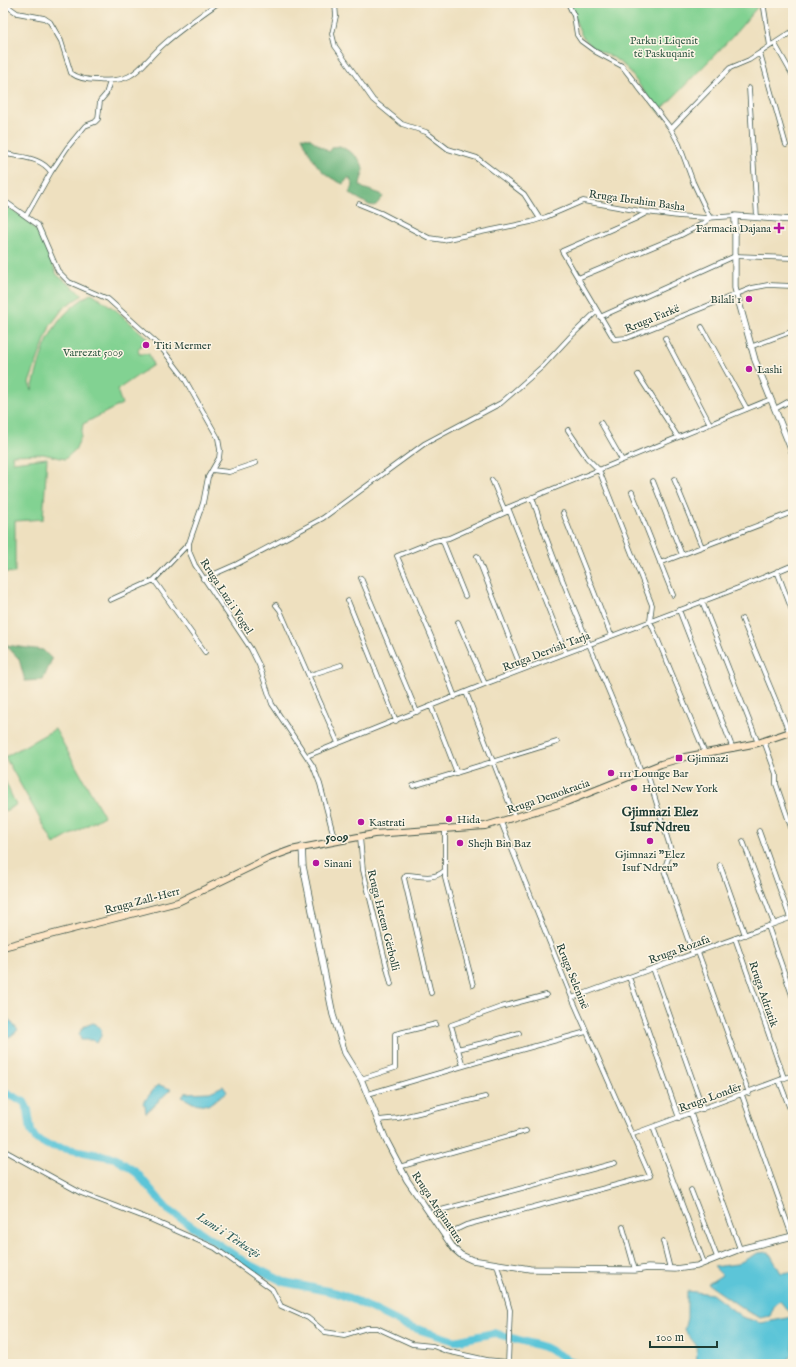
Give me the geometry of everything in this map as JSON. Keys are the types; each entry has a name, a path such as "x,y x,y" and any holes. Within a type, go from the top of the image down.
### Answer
{"main road":[{"name":"Rruga Demokracia","path":"302,847 360,836 479,827 501,822 566,802 643,770 672,760 733,749 761,742 791,731"},
{"name":"Rruga Zall-Herr","path":"3,947 178,902 269,858 302,847"}],"street":[{"path":"3,3 17,13 44,18 50,22 61,41 71,73 89,80 110,81 124,79 138,71 162,45 218,3"},
{"path":"335,3 337,11 332,29 332,40 338,53 357,75 373,100 402,124 426,132 448,149 477,158 524,194 540,219"},
{"path":"568,3 574,16 577,35 581,41 596,52 622,66 671,129 679,144 693,182 710,218 704,223 678,236 578,278"},
{"path":"764,8 770,46"},
{"path":"671,129 730,68 760,53 793,31"},
{"path":"775,44 793,76"},
{"path":"760,53 786,145"},
{"path":"26,216 51,172 85,126 97,121 100,101 107,90 110,81"},
{"path":"749,88 757,218"},
{"path":"3,153 42,162 51,172"},
{"path":"3,200 26,216 41,229 50,253 62,276 69,282 95,292 108,299 152,338 183,376 219,443 219,458 208,477 200,513 189,543 154,580 110,600"},
{"name":"Rruga Ibrahim Basha","path":"359,204 436,240 453,239 540,219 583,201 646,212 710,218 735,216"},
{"name":"Rruga Farkë","path":"646,212 635,219 562,251 612,337 618,340 761,286 793,286"},
{"path":"793,220 735,216 735,281 737,294 743,310 750,347 793,454"},
{"path":"600,316 735,256 793,258"},
{"path":"203,579 237,564 323,518 424,444 501,403 537,372 569,338 597,312"},
{"path":"702,327 747,409"},
{"path":"750,347 793,331"},
{"path":"665,338 710,424"},
{"path":"638,375 678,437"},
{"path":"454,697 439,655 397,556 442,539 532,498 771,399"},
{"path":"775,409 793,399"},
{"path":"601,423 622,460"},
{"path":"568,430 592,464 599,470 652,605 650,621 705,753"},
{"path":"212,470 229,472 256,463"},
{"path":"674,479 702,547"},
{"path":"492,480 507,510 566,653"},
{"path":"653,481 682,555"},
{"path":"632,492 673,595"},
{"path":"532,498 546,540 587,644 643,770 671,850 670,856 664,867 665,874 693,954"},
{"path":"660,563 793,512"},
{"path":"562,513 611,635"},
{"path":"442,539 465,596"},
{"name":"Rruga Luzi i Vogel","path":"189,543 192,558 203,579 251,649 259,664 272,704 313,766 320,784 335,841"},
{"path":"477,556 522,670"},
{"name":"Rruga Dervish Tarja","path":"307,756 485,684 793,565"},
{"path":"777,572 793,613"},
{"path":"361,578 417,712"},
{"path":"154,580 205,652"},
{"path":"348,601 396,720"},
{"path":"702,601 761,742 776,774 776,784 793,833"},
{"path":"276,605 280,610 310,675 338,743"},
{"path":"679,610 733,749"},
{"path":"742,619 791,731"},
{"path":"458,622 485,684"},
{"path":"310,675 341,665"},
{"path":"466,692 515,818"},
{"path":"431,706 457,773"},
{"path":"413,786 557,742"},
{"name":"Rruga Seleninë","path":"446,1235 466,1225 650,1176 633,1134 623,1116 586,1032 501,822"},
{"path":"445,830 444,871 473,985"},
{"path":"759,831 792,917"},
{"name":"Rruga Hetem Gërbolli","path":"360,836 363,870 391,984"},
{"path":"743,841 774,924"},
{"name":"Rruga Argjinatura","path":"302,847 303,866 333,1015 345,1054 361,1079 399,1167 416,1195 446,1235 454,1249 461,1256 496,1265 540,1270 670,1269 684,1268 704,1263 740,1249 792,1236"},
{"path":"720,865 744,935"},
{"path":"432,993 404,878 406,875 432,877 437,876 444,871"},
{"name":"Rruga Rozafa","path":"572,998 792,917"},
{"path":"768,926 793,998"},
{"name":"Rruga Adriatik","path":"735,938 784,1078"},
{"path":"698,952 748,1093"},
{"path":"653,968 703,1109"},
{"path":"629,977 679,1118"},
{"path":"463,1066 451,1030 451,1025 516,1002 546,995"},
{"path":"361,1079 395,1068 395,1034 436,1024"},
{"path":"368,1094 586,1032"},
{"path":"457,1049 519,1033"},
{"name":"Rruga Londër","path":"633,1134 748,1093 793,1075"},
{"path":"779,1080 793,1117"},
{"path":"742,1095 792,1236"},
{"path":"378,1120 398,1118 485,1097"},
{"path":"691,1114 740,1249"},
{"path":"654,1127 704,1263"},
{"path":"399,1167 526,1131"},
{"path":"3,1150 81,1193 152,1220 215,1248 268,1286 274,1292 276,1299 281,1306 308,1318 325,1332 344,1335 367,1328 377,1328 412,1344 433,1346 446,1351 508,1363 511,1330 510,1310 496,1265"},
{"path":"430,1213 614,1163"},
{"path":"691,1190 717,1257"},
{"path":"623,1227 634,1270"},
{"path":"663,1241 670,1269"}],"green space":[{"name":"Parku i Liqenit të Paskuqanit","path":"568,3 764,3 759,5 733,36 659,112 627,68 614,58 592,47 582,36"},
{"path":"302,137 309,138 329,152 333,147 340,146 352,153 359,159 363,167 360,185 363,188 381,194 383,197 375,206 369,205 349,193 353,186 349,177 343,184 322,171 313,160"},
{"name":"Varrezat 5009","path":"5,205 25,218 41,236 57,275 83,295 64,307 50,326 29,383 32,390 40,360 50,335 57,323 66,313 92,293 117,311 147,338 138,349 139,354 149,354 153,365 117,390 122,404 83,424 81,437 75,450 65,459 43,454 12,455 13,462 47,458 43,519 15,521 15,573 3,572 3,208"},
{"path":"6,645 43,650 52,659 43,680 25,681 19,659"},
{"path":"55,729 104,816 54,844 5,757"},
{"path":"4,779 16,805 5,811 3,807"}],"water":[{"path":"3,1013 18,1030 11,1036 3,1038"},
{"path":"93,1023 96,1024 101,1030 101,1036 97,1043 93,1040 81,1040 79,1034 83,1027"},
{"path":"159,1085 171,1089 146,1113 143,1103"},
{"path":"223,1086 227,1092 208,1105 193,1103 182,1097 185,1093 210,1092"},
{"path":"769,1252 781,1273 790,1272 793,1275 793,1311 788,1311 780,1301 775,1304 770,1316 761,1318 748,1312 708,1284 722,1275 714,1267 737,1264 758,1253"},
{"path":"687,1291 712,1294 742,1317 761,1323 793,1317 793,1354 784,1364 697,1364 696,1345 684,1330 687,1318"}],"waterway":[{"name":"Lumi i Tërkuzës","path":"3,1091 24,1102 28,1110 31,1131 36,1139 47,1145 115,1158 137,1173 167,1209 246,1263 284,1282 337,1293 405,1325 455,1341 494,1333 544,1347 576,1364"}],"place":[{"name":"Farmacia Dajana","path":"779,228"},
{"name":"Bilali 1","path":"749,299"},
{"name":"Titi Mermer","path":"146,345"},
{"name":"Lashi","path":"749,369"},
{"name":"Gjimnazi","path":"679,758"},
{"name":"111 Lounge Bar","path":"611,773"},
{"name":"Hotel New York","path":"634,788"},
{"name":"Hida","path":"449,819"},
{"name":"Kastrati","path":"361,822"},
{"name":"Gjimnazi \"Elez Isuf Ndreu\"","path":"650,841"},
{"name":"Shejh Bin Baz","path":"460,843"},
{"name":"Sinani","path":"316,863"}],"district":[{"name":"Gjimnazi Elez Isuf Ndreu","path":"660,818"},
{"name":"5009","path":"337,836"}]}
